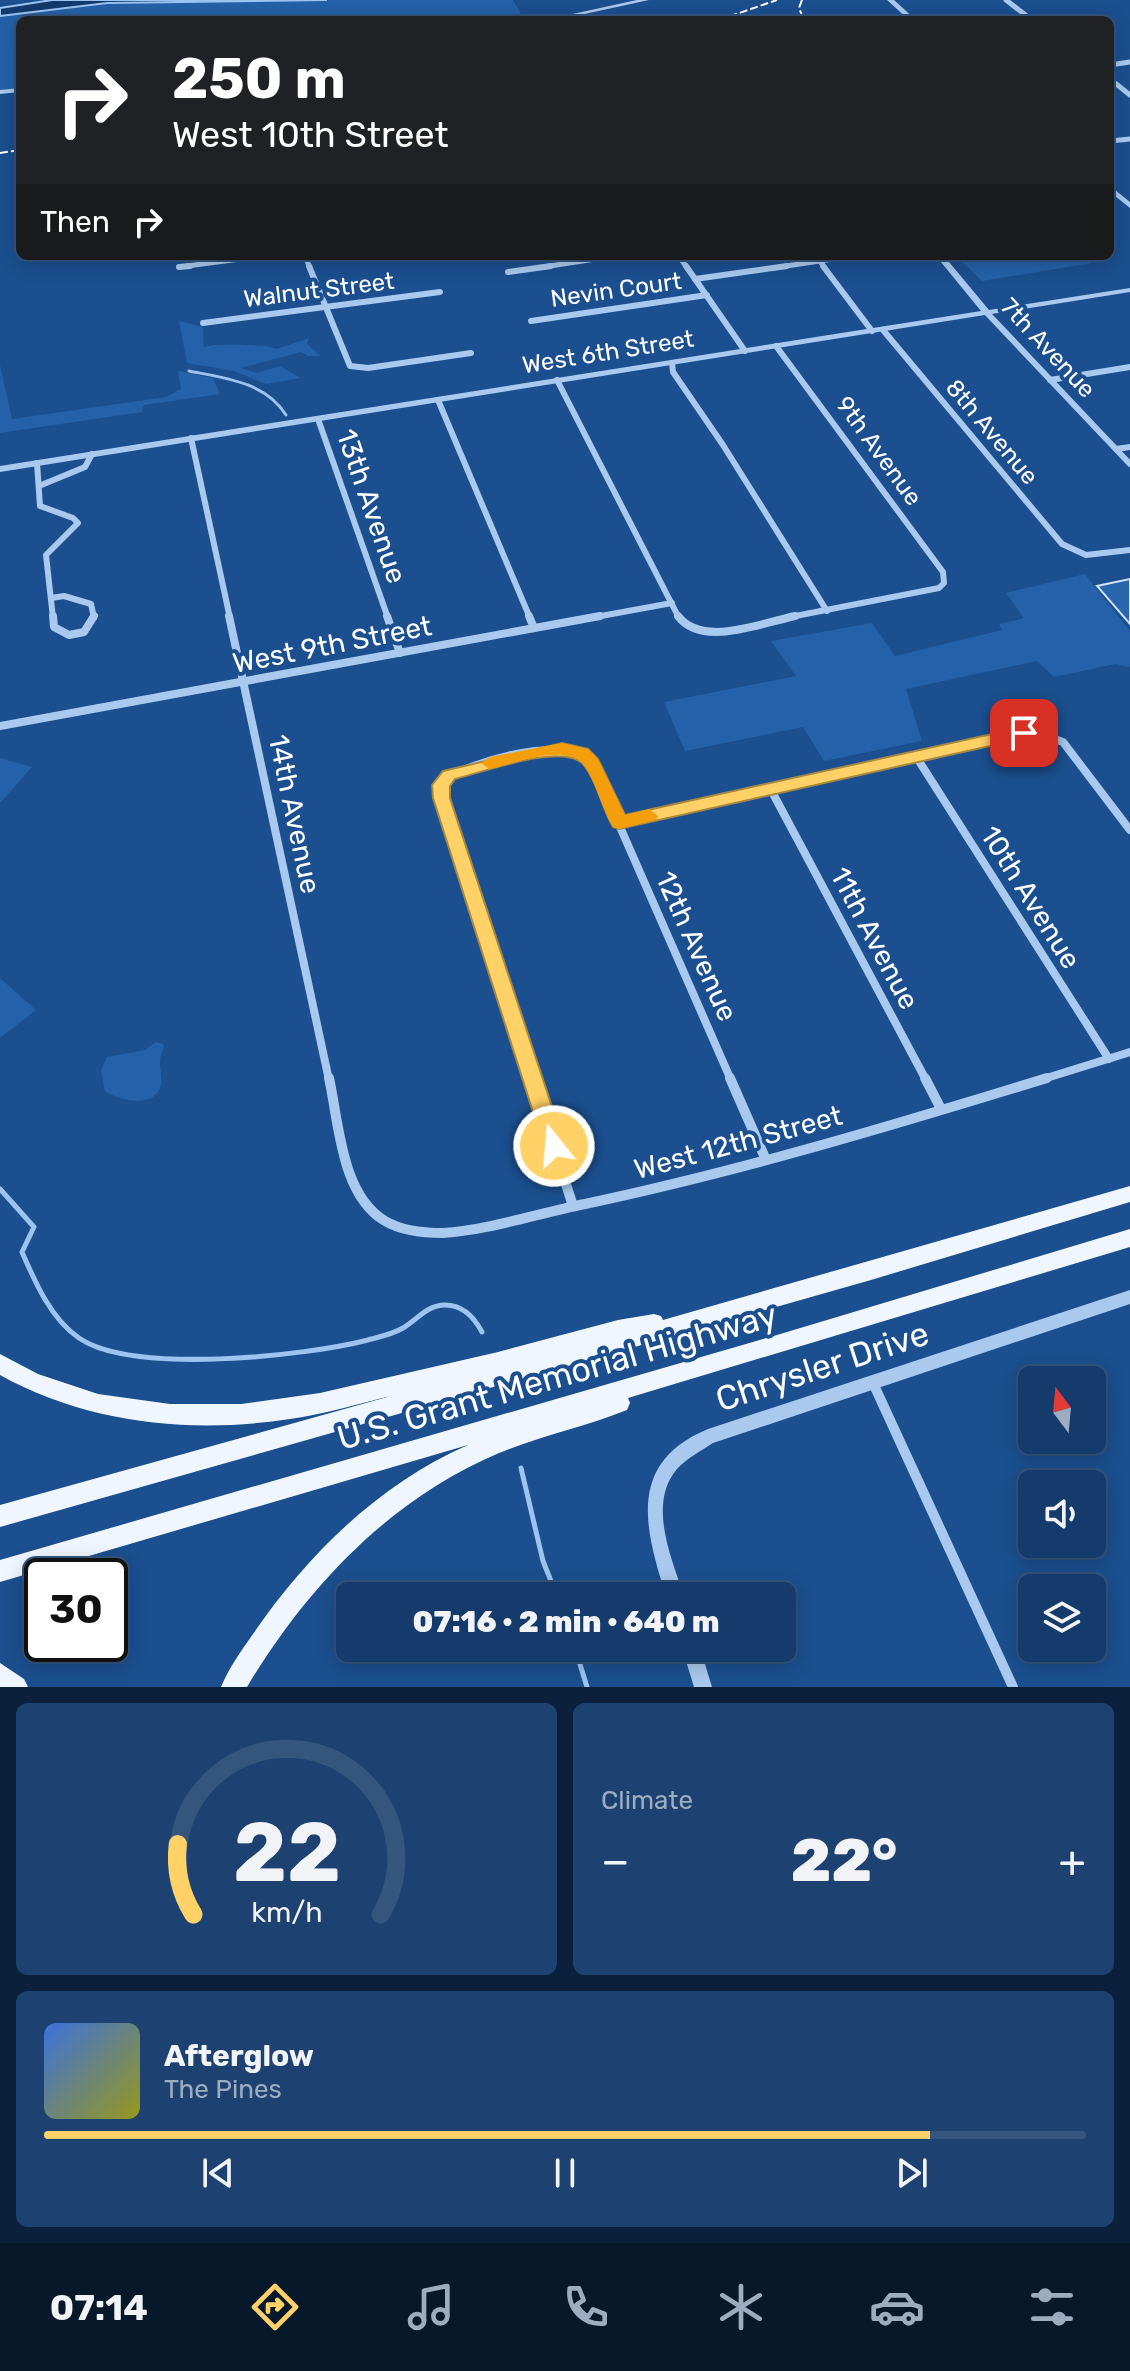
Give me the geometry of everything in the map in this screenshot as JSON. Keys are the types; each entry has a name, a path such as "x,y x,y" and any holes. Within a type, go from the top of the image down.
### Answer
{"main road":[{"name":"U.S. Grant Memorial Highway","path":"0,1516 715,1315 1130,1194"},
{"name":"U.S. Grant Memorial Highway","path":"0,1571 777,1345 1130,1238"},
{"path":"0,1364 17,1375 70,1395 131,1411 200,1415 278,1411 511,1359 620,1328 715,1315"},
{"path":"233,1687 256,1647 305,1582 360,1527 423,1481 493,1446 700,1377 777,1345"},
{"path":"0,1675 16,1687"}],"street":[{"path":"568,16 646,0"},
{"path":"890,0 908,16"},
{"path":"1006,0 1027,16"},
{"path":"1114,82 1130,95"},
{"path":"1114,192 1130,206"},
{"path":"179,267 233,260"},
{"path":"307,260 348,364 368,368 471,353"},
{"path":"508,272 588,260"},
{"path":"682,260 745,351"},
{"path":"695,279 806,260"},
{"path":"819,260 872,331"},
{"name":"7th Avenue","path":"943,260 987,313 1130,464"},
{"name":"West 6th Street","path":"0,469 1130,290"},
{"name":"Walnut Street","path":"203,323 440,292"},
{"name":"Nevin Court","path":"531,321 707,295"},
{"name":"8th Avenue","path":"883,330 1062,544 1076,554 1093,557 1130,550"},
{"name":"9th Avenue","path":"776,346 943,572 944,583 933,591 827,611"},
{"path":"557,380 680,620 694,631 717,632 827,611 723,445 673,372 672,363"},
{"path":"1050,380 1130,367"},
{"path":"438,400 534,628"},
{"name":"13th Avenue","path":"318,419 400,653"},
{"name":"14th Avenue","path":"191,438 347,1162 360,1198"},
{"path":"1116,449 1130,447"},
{"name":"West 6th Street","path":"39,486 85,467 92,454"},
{"path":"37,463 40,506 73,518 78,523 46,555 51,598 56,630 74,635 84,632 93,623 95,617 91,604 64,596 51,598"},
{"name":"West 9th Street","path":"0,726 672,603"},
{"path":"619,822 1024,733 1044,733 1063,742 1130,830"},
{"name":"12th Avenue","path":"573,1206 441,798 441,785 456,772 543,751 562,749 582,753 592,763 766,1160"},
{"name":"10th Avenue","path":"917,758 1109,1059"},
{"name":"11th Avenue","path":"770,788 941,1109"},
{"name":"West 12th Street","path":"360,1198 370,1210 398,1227 432,1232 573,1206 766,1160 1130,1052"},
{"name":"Chrysler Drive","path":"671,1582 656,1533 660,1486 668,1468 708,1437 1130,1297"},
{"path":"873,1383 1013,1687"},
{"path":"695,1662 703,1687"}],"shaded area":[{"path":"52,0 327,0 107,3 0,16 0,8"},
{"path":"513,0 522,16 16,16 16,90 0,92 0,16 107,3"},
{"path":"960,260 1089,260 1092,263 982,281"},
{"path":"179,321 203,327 204,347 240,345 277,349 309,338 307,344 321,356 308,356 301,352 241,368 256,373 280,366 301,378 266,384 234,371 187,363"},
{"path":"0,365 12,419 166,397 181,389 178,371 213,378 220,394 144,405 142,412 0,433"},
{"path":"1085,574 1130,631 1130,667 1115,664 1054,677 1037,661 906,689 922,741 824,761 803,727 685,751 664,702 796,676 771,641 872,623 895,656 1002,630 999,624 1024,618 1006,593"},
{"path":"0,758 32,767 0,803"},
{"path":"0,978 36,1010 0,1038"},
{"path":"156,1042 163,1044 164,1048 158,1093 136,1101 105,1091 101,1070 107,1057 145,1050"}],"building":[{"path":"1130,579 1130,624 1097,586"}],"waterway":[{"path":"189,371 256,388 286,415"},
{"path":"0,1189 34,1227 22,1252 52,1310 79,1338 104,1349 177,1359 304,1352 390,1334 427,1310 445,1305 467,1313 482,1332"},
{"path":"521,1468 543,1561 551,1582"},
{"path":"579,1662 587,1687"}],"railway":[{"path":"731,16 777,0"},
{"path":"802,0 799,8 802,16"},
{"path":"0,153 16,151"}],"slow traffic":[{"path":"490,763 543,751 562,749 582,753 592,763 619,822 649,816"}],"route":[{"path":"554,1146 441,798 441,785 449,775 543,751 562,749 582,753 592,763 619,822 1024,733"}]}
